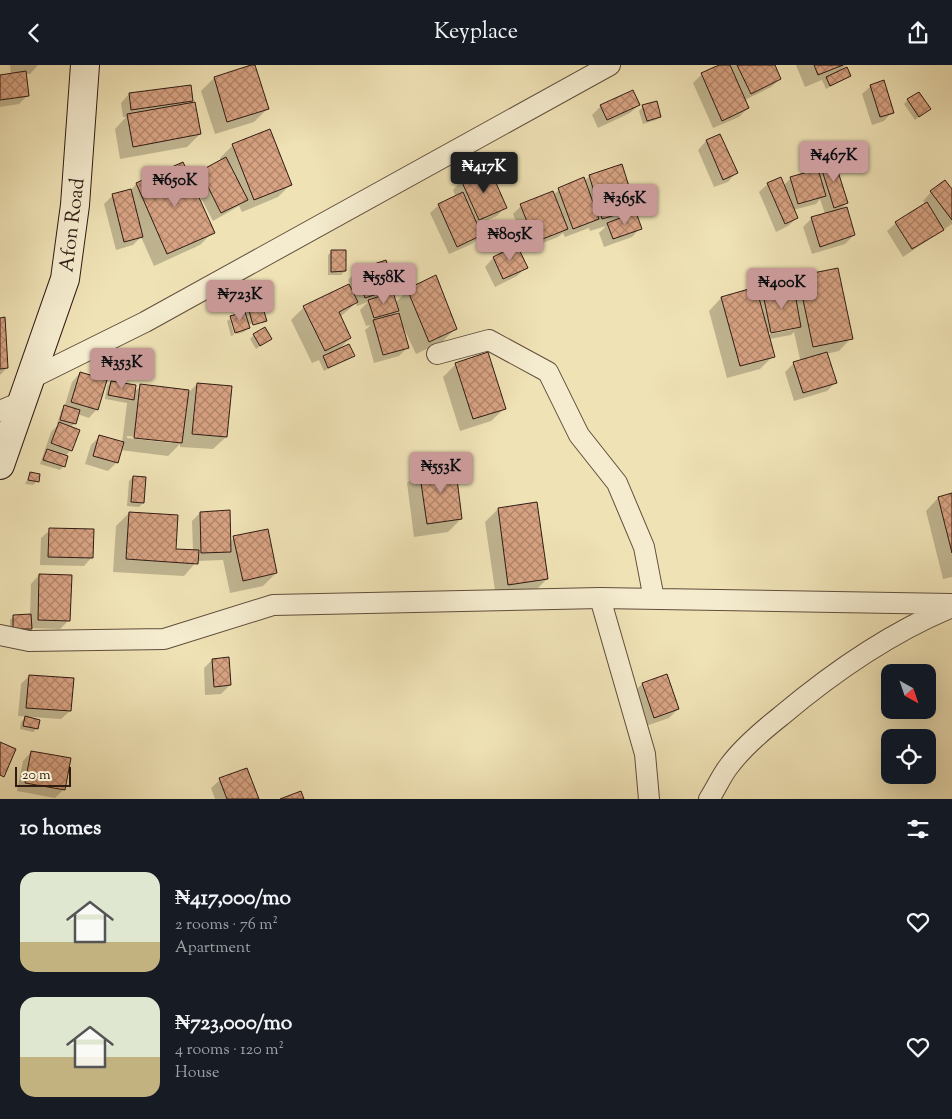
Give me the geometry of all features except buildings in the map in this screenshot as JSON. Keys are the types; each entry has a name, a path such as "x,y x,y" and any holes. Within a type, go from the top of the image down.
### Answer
{"main road":[{"name":"Afon Road","path":"0,465 17,397 65,279 75,205 85,65"}],"street":[{"path":"17,397 145,322 610,65"},
{"path":"437,353 489,340 548,372 579,435 617,483 644,547 654,599"},
{"path":"600,598 645,754 649,799"},
{"path":"0,635 29,641 164,639 273,605 600,598 952,606"},
{"path":"710,799 728,767 753,739 811,691 881,643 903,633 920,620 952,606"}]}
